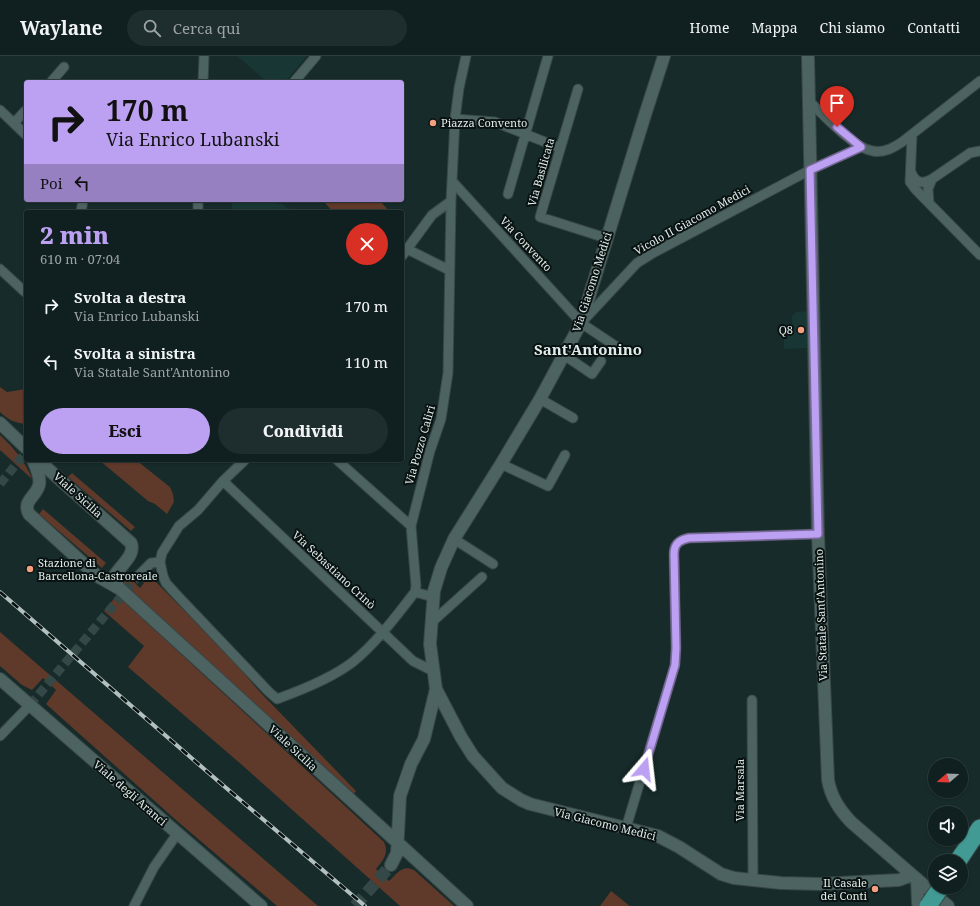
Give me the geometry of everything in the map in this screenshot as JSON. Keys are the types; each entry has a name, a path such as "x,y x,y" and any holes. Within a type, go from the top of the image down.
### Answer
{"highway":[{"path":"963,854 980,828"}],"street":[{"path":"203,80 204,56"},
{"path":"296,80 316,56"},
{"path":"452,181 455,119 459,88 466,56"},
{"path":"508,194 548,56"},
{"name":"Via Giacomo Medici","path":"664,56 606,238 581,323 540,400 454,539 441,568 433,597 430,623 430,644 436,689 461,738 473,756 502,788 530,804 658,836 671,842 721,874 734,878 781,883 820,884 899,880 914,877"},
{"path":"802,56 808,62"},
{"name":"Via Statale Sant'Antonino","path":"808,62 818,534 827,773 829,787 835,802 843,814 914,877 933,901"},
{"path":"53,80 64,67"},
{"path":"809,101 846,136 861,147 872,151 888,150 912,135 980,81"},
{"name":"Via Basilicata","path":"578,89 540,217 606,238"},
{"path":"0,110 24,133"},
{"path":"14,123 24,112"},
{"path":"455,119 495,122 560,148"},
{"path":"912,135 910,182 916,190 980,255"},
{"name":"Vicolo II Giacomo Medici","path":"581,323 637,263 653,252 810,170 861,147"},
{"path":"910,167 914,179 920,183 925,182 932,179 970,153 980,151"},
{"path":"929,203 928,189 932,179"},
{"name":"Via Pozzo Caliri","path":"415,592 416,582 411,526 430,451 441,418 446,387 448,360 452,181"},
{"name":"Via Convento","path":"452,181 581,323 620,349"},
{"path":"449,270 405,252 432,215 451,201"},
{"path":"0,269 24,291"},
{"path":"564,355 592,374 601,361"},
{"path":"540,400 573,418"},
{"path":"0,423 24,446"},
{"path":"501,464 548,486 565,455"},
{"name":"Viale Sicilia","path":"34,462 40,481 38,489 28,502 27,510 29,514 101,578 120,589"},
{"name":"Viale Sicilia","path":"40,462 131,543 131,552 115,574 115,582 120,589 467,906"},
{"path":"243,462 222,481 198,510 179,526 162,553 160,562 162,576 174,593 268,691 278,699 306,688 354,660 383,632 415,592 433,597"},
{"path":"339,462 411,526"},
{"name":"Via Sebastiano Crinò","path":"222,481 413,661 433,671"},
{"path":"626,828 675,665 674,554 676,544 679,541 689,538 818,534"},
{"path":"454,539 493,564"},
{"path":"139,575 151,563 160,562"},
{"path":"101,578 109,578 115,574"},
{"path":"430,623 482,578"},
{"name":"Viale degli Aranci","path":"0,679 261,906"},
{"path":"391,865 397,853 400,796 411,764 424,739 436,689"},
{"name":"Via Marsala","path":"752,700 752,880"},
{"path":"0,736 30,705"},
{"path":"134,906 154,867 177,834"},
{"path":"914,877 933,901"}],"shaded area":[{"path":"237,56 307,56 287,80 265,80"},
{"path":"232,202 273,202 283,204 285,207 293,210 232,210"},
{"path":"381,202 388,210 331,210 325,203"},
{"path":"807,311 808,348 784,349 784,324 792,324 792,315 795,315 795,312"},
{"path":"0,387 7,392 24,389 24,424 12,421 0,412"},
{"path":"0,435 19,455 32,479 0,450"},
{"path":"101,462 139,462 170,487 174,502 167,514 155,504 148,501"},
{"path":"72,473 135,527 131,531 68,477"},
{"path":"43,509 106,563 102,568 39,514"},
{"path":"129,577 140,588 144,583 141,579 145,577 156,582 233,660 259,691 356,791 353,795 123,583"},
{"path":"117,595 384,842 386,853 376,869 389,881 403,869 410,868 454,906 400,906 242,765 128,667 144,646 104,611"},
{"path":"0,632 318,906 277,906 177,821 46,704 56,690 43,678 32,690 22,685 0,666"},
{"path":"611,891 630,906 600,906"}],"tunnel":[{"path":"0,484 24,454"},
{"path":"30,705 139,575"},
{"path":"355,906 391,865"}],"railway":[{"path":"0,592 365,906"}],"place":[{"name":"Piazza Convento","path":"433,123"},
{"name":"Q8","path":"801,330"},
{"name":"Stazione di Barcellona-Castroreale","path":"30,569"},
{"name":"Il Casale dei Conti","path":"875,889"}],"district":[{"name":"Sant'Antonino","path":"588,350"}],"route":[{"path":"644,769 675,665 674,548 676,544 679,541 689,538 818,534 810,170 861,147 837,127"}]}
